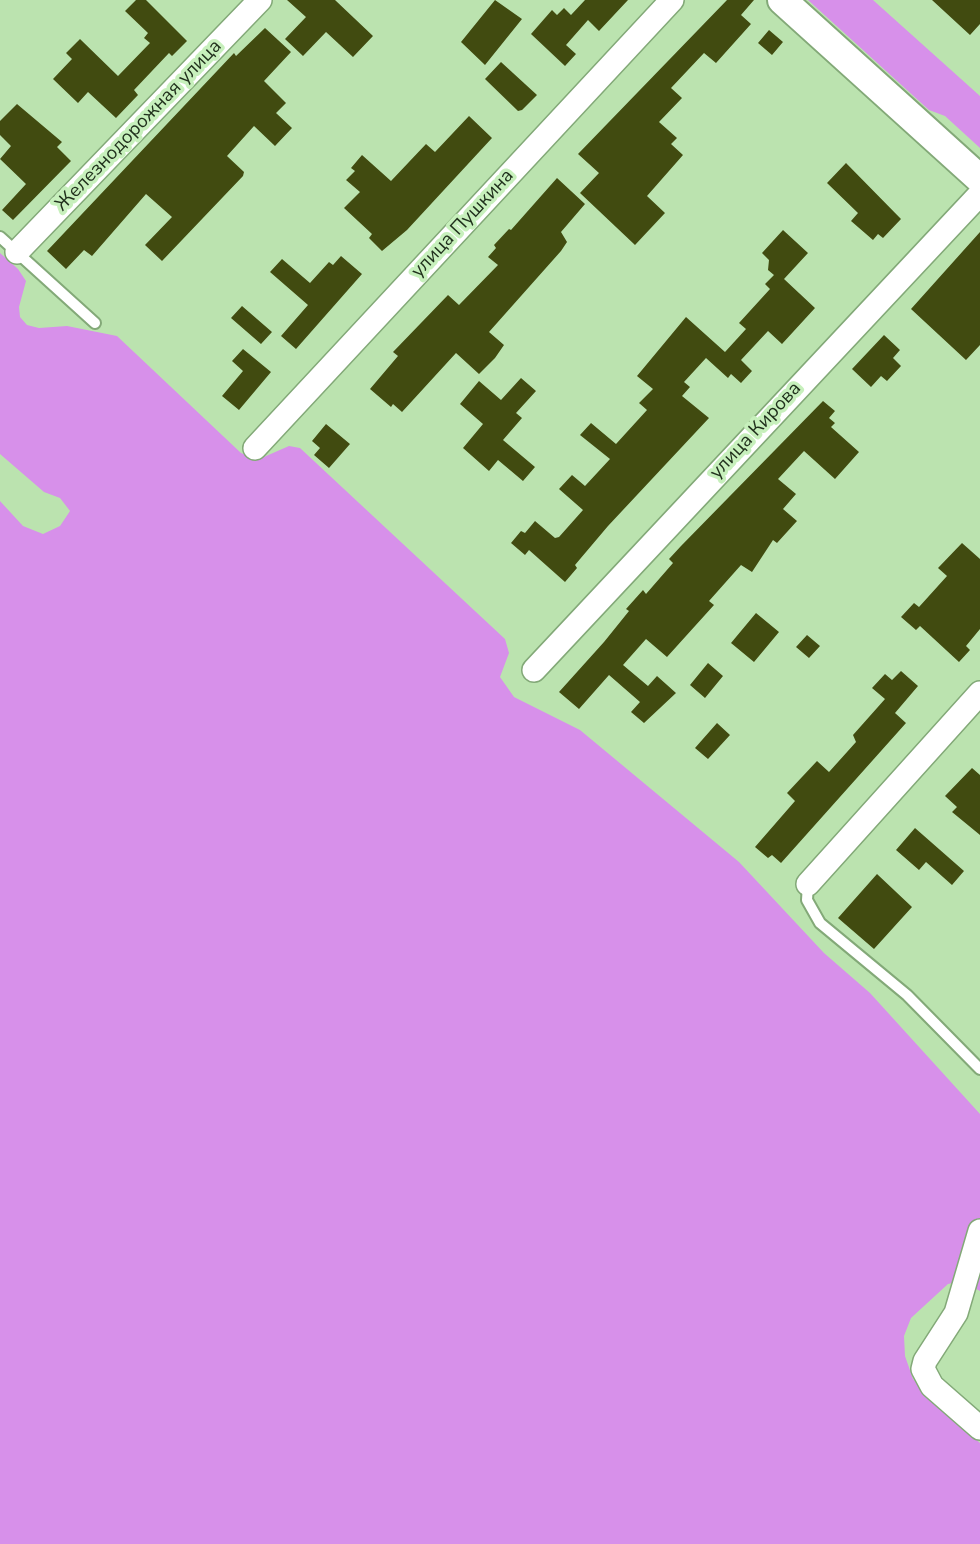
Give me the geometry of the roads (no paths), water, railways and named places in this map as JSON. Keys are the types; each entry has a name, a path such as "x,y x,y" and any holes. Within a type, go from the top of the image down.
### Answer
{"street":[{"name":"Железнодорожная улица","path":"9,245 260,0"},
{"name":"улица Пушкина","path":"255,448 671,0"},
{"path":"782,0 980,180"},
{"name":"улица Кирова","path":"534,670 980,194"},
{"path":"808,884 980,693"},
{"path":"980,1231 956,1313 925,1361 926,1380 980,1428"}],"lane":[{"path":"9,245 95,323"},
{"path":"808,884 807,900 820,923 907,995 980,1069"}]}
